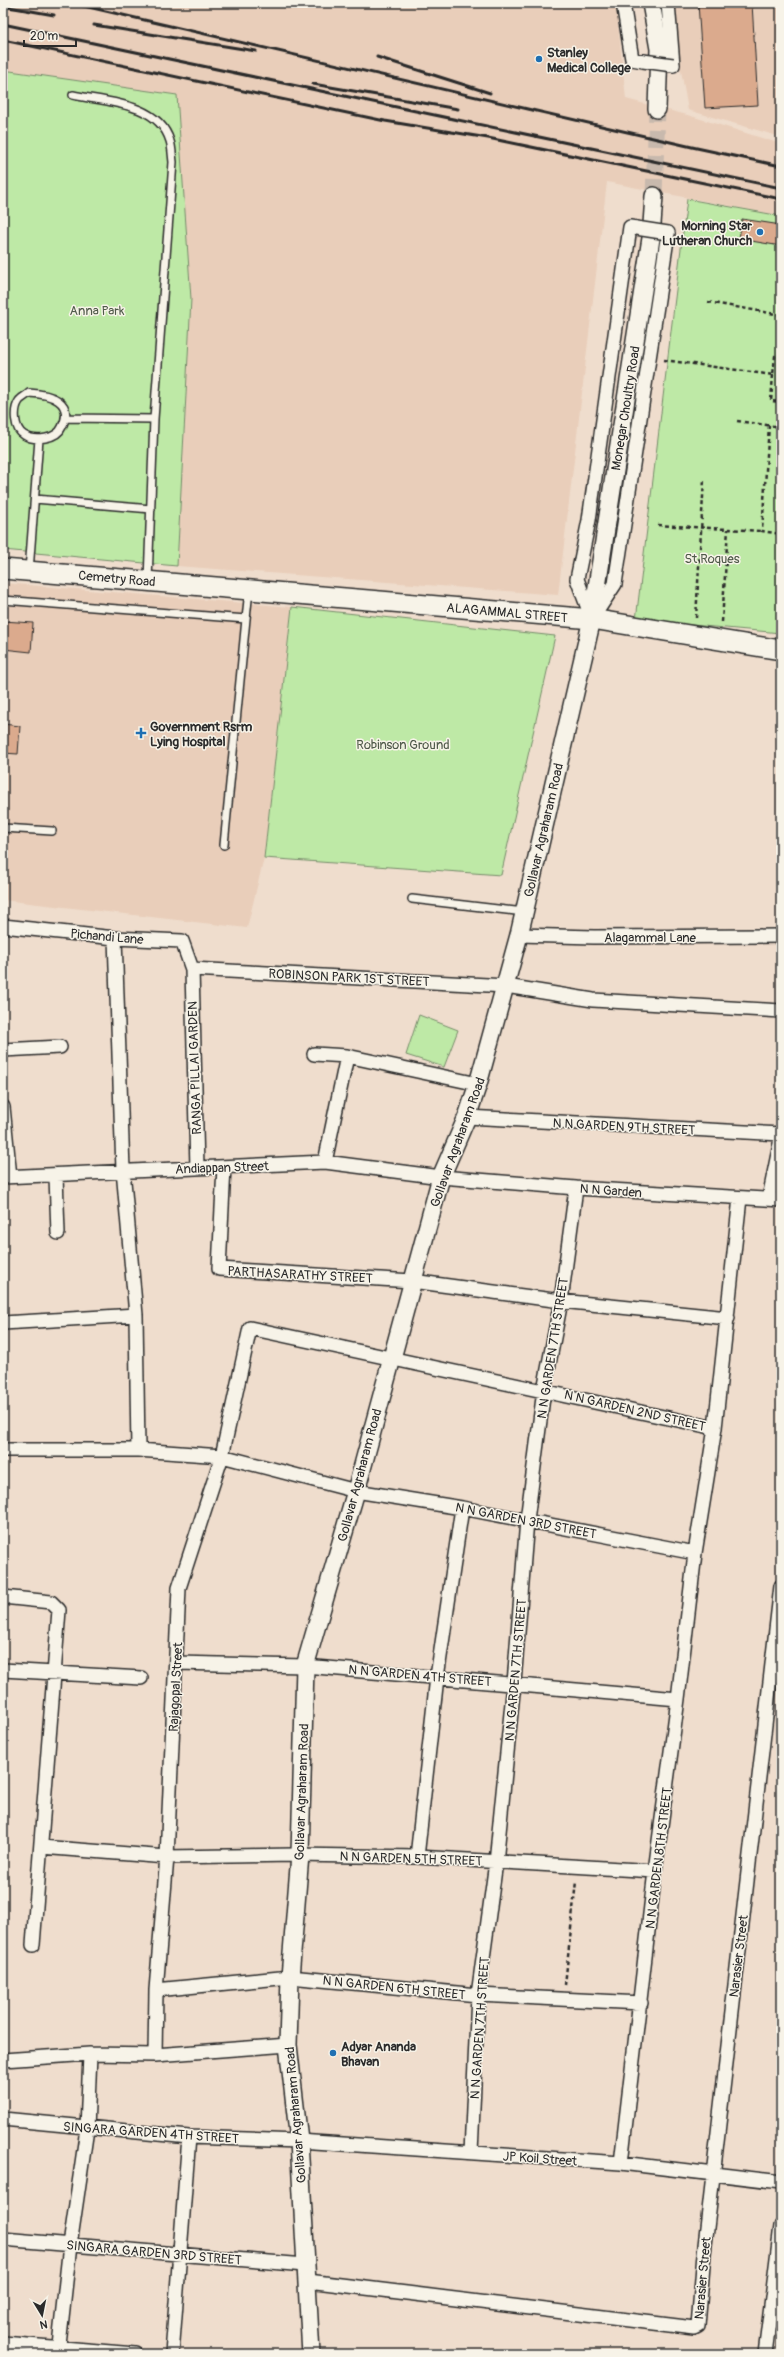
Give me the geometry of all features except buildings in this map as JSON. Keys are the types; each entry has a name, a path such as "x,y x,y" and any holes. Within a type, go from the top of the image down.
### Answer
{"main road":[{"name":"Cemetry Road","path":"3,569 240,589"},
{"name":"ALAGAMMAL STREET","path":"240,589 592,620 721,639 781,650"}],"street":[{"path":"623,3 632,59 672,65 668,3"},
{"path":"651,3 659,49 658,109"},
{"name":"Monegar Choultry Road","path":"592,620 650,246 654,196"},
{"path":"630,227 668,233 615,584 592,620 577,578 589,520 630,227"},
{"name":"Gollavar Agraharam Road","path":"311,2354 299,2141 288,2045 290,1976 300,1855 305,1666 356,1491 391,1357 441,1177 467,1117 506,986 525,912 592,620"},
{"name":"Pichandi Lane","path":"3,926 115,938 182,941 192,969"},
{"name":"Alagammal Lane","path":"519,935 594,937 781,936"},
{"path":"115,938 123,1170 136,1315 138,1450"},
{"name":"ROBINSON PARK 1ST STREET","path":"192,969 506,986 593,1000 781,1011"},
{"name":"RANGA PILLAI GARDEN","path":"192,969 197,1168"},
{"path":"3,1050 60,1047"},
{"path":"314,1054 347,1056 478,1084"},
{"path":"324,1162 347,1056"},
{"path":"3,1107 6,1177"},
{"name":"N N GARDEN 9TH STREET","path":"467,1117 781,1134"},
{"path":"775,1199 781,1139"},
{"name":"Andiappan Street","path":"6,1177 56,1176 123,1170 324,1162 441,1177"},
{"name":"PARTHASARATHY STREET","path":"224,1167 219,1269 412,1281"},
{"path":"56,1176 58,1233"},
{"name":"N N Garden","path":"441,1177 576,1188 775,1199"},
{"name":"N N GARDEN 7TH STREET","path":"471,2153 478,1995 496,1862 514,1683 527,1520 544,1390 562,1301 576,1188"},
{"name":"N N GARDEN 8TH STREET","path":"621,2163 641,2003 655,1871 678,1699 695,1553 715,1428 740,1198"},
{"path":"412,1281 562,1301 728,1318"},
{"path":"3,1323 136,1315"},
{"name":"N N GARDEN 2ND STREET","path":"250,1328 391,1357 715,1428"},
{"name":"Rajagopal Street","path":"155,2055 156,1990 167,1857 177,1663 179,1588 222,1456 250,1328"},
{"name":"N N GARDEN 3RD STREET","path":"3,1450 138,1450 222,1456 356,1491 462,1508 695,1553"},
{"path":"417,1857 437,1677 462,1508"},
{"name":"Narasier Street","path":"698,2326 713,2175 781,1586"},
{"path":"3,1597 51,1602 56,1605 59,1610 33,1945"},
{"name":"N N GARDEN 4TH STREET","path":"177,1663 305,1666 514,1683 678,1699"},
{"path":"3,1670 141,1678"},
{"name":"N N GARDEN 5TH STREET","path":"41,1846 167,1857 300,1855 417,1857 655,1871"},
{"name":"N N GARDEN 6TH STREET","path":"156,1990 290,1976 478,1995 641,2003"},
{"path":"3,2060 90,2054 155,2055 288,2045"},
{"path":"58,2351 70,2245 87,2129 90,2054"},
{"name":"SINGARA GARDEN 4TH STREET","path":"3,2119 87,2129 189,2137 299,2141"},
{"path":"172,2354 189,2137"},
{"name":"JP Koil Street","path":"299,2141 621,2163 781,2182"},
{"path":"765,2354 781,2226"},
{"name":"SINGARA GARDEN 3RD STREET","path":"3,2239 179,2254 520,2308 694,2328 698,2326"},
{"path":"3,2343 58,2351 136,2354"}],"lane":[{"path":"73,96 139,108 156,120 170,140 173,162 154,419 148,581"},
{"path":"29,393 45,394 56,398 65,408 67,418 60,432 52,436 39,439 23,435 17,425 15,411 20,401 29,393"},
{"path":"67,418 154,419"},
{"path":"29,571 39,439"},
{"path":"35,499 151,509"},
{"path":"224,845 246,619 240,589"},
{"path":"3,600 246,619"},
{"path":"3,828 52,832"},
{"path":"412,899 525,912"}],"path":[{"path":"708,302 781,315"},
{"path":"781,357 775,356 771,401 781,402"},
{"path":"650,358 773,375"},
{"path":"737,421 781,427"},
{"path":"762,531 769,425"},
{"path":"694,635 704,479"},
{"path":"658,525 762,531 781,534"},
{"path":"721,639 728,529"},
{"path":"563,2000 577,1866"}],"shaded area":[{"path":"3,3 616,3 626,99 691,116 781,144 781,216 607,182 558,595 177,566 191,299 177,95 3,70"},
{"path":"669,3 781,3 781,137 688,110"},
{"name":"Government Rsrm Lying Hospital","path":"3,583 292,607 264,858 247,928 3,900"}],"green space":[{"name":"Anna Park","path":"3,70 177,95 191,299 177,566 3,550"},
{"name":"St Roques","path":"687,199 781,216 781,633 636,620"},
{"name":"Robinson Ground","path":"292,607 555,636 501,875 264,858"},
{"path":"419,1015 458,1030 444,1067 406,1055"}],"tunnel":[{"path":"654,196 657,109"}],"railway":[{"path":"71,3 692,147 781,166"},
{"path":"3,6 54,15"},
{"path":"3,24 781,188"},
{"path":"94,25 256,51"},
{"path":"3,40 385,121 488,138 781,199"},
{"path":"377,57 490,93"},
{"path":"313,84 458,109"}],"place":[{"name":"Stanley Medical College","path":"539,59"},
{"name":"Morning Star Lutheran Church","path":"760,232"},
{"name":"Government Rsrm Lying Hospital","path":"141,733"},
{"name":"Adyar Ananda Bhavan","path":"333,2053"}]}
